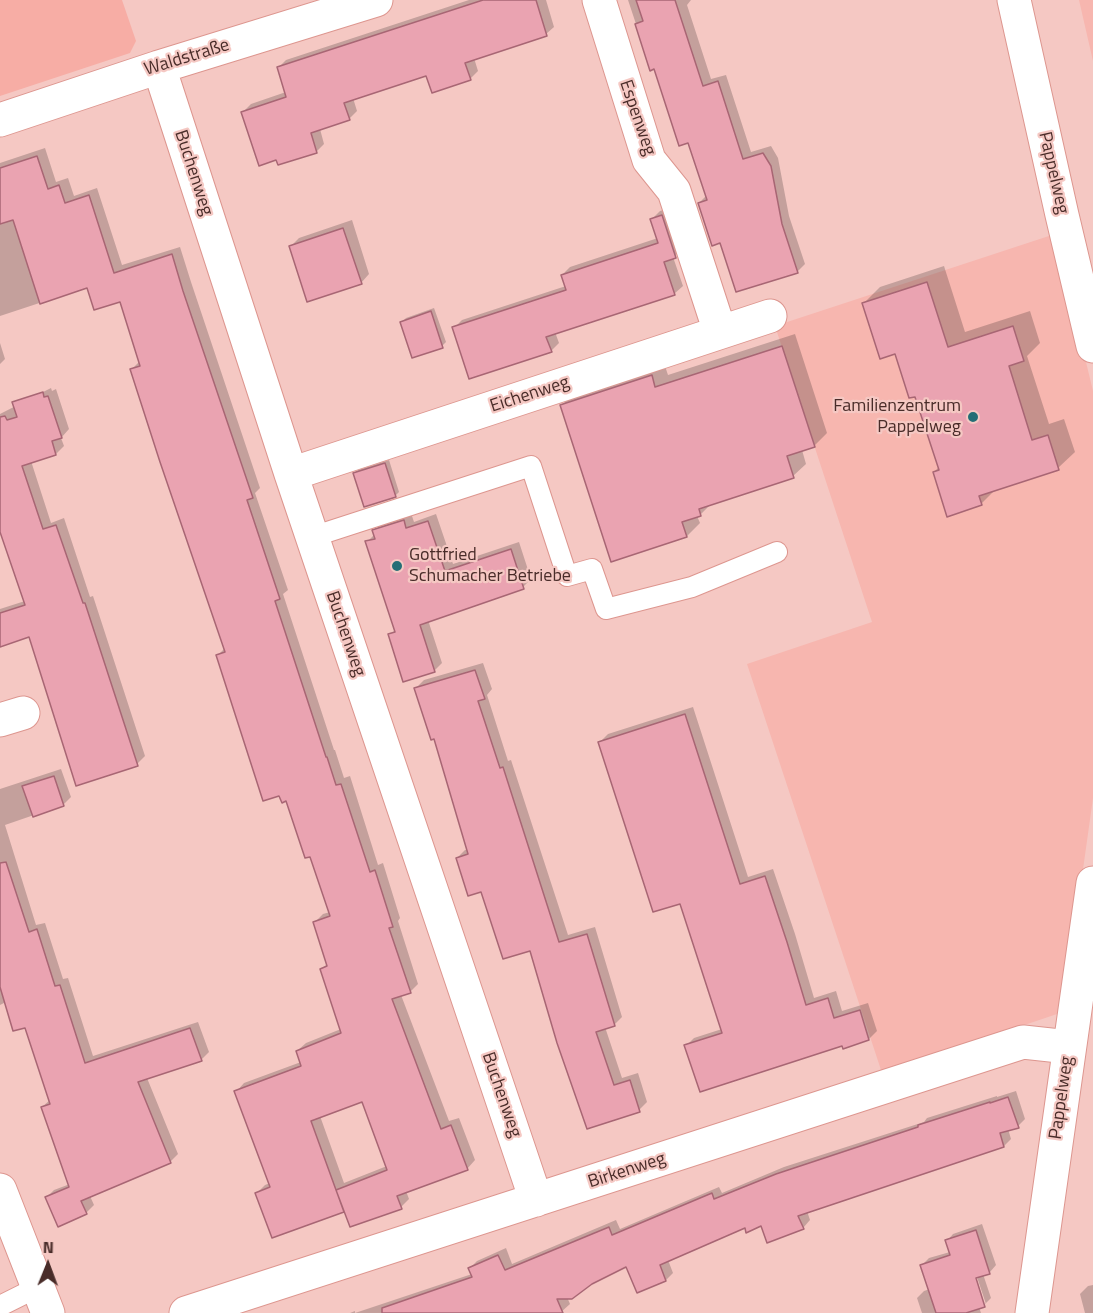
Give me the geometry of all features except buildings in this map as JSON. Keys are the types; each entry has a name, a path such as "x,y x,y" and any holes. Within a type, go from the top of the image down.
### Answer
{"street":[{"name":"Waldstraße","path":"0,120 159,67 376,0"},
{"name":"Espenweg","path":"599,0 649,160 674,191 720,332"},
{"name":"Pappelweg","path":"1014,0 1093,346"},
{"name":"Buchenweg","path":"159,67 291,474 536,1200"},
{"name":"Eichenweg","path":"291,474 770,316"},
{"name":"Pappelweg","path":"1032,1313 1093,883"},
{"name":"Birkenweg","path":"186,1313 1023,1042 1069,1047"},
{"path":"0,1190 43,1300"}],"lane":[{"path":"312,537 531,466 567,576 592,569 606,609 692,587 777,552"},
{"path":"0,1306 43,1300"}],"shaded area":[{"path":"0,0 122,0 136,41 130,53 0,96"},
{"path":"1079,0 1093,0 1093,61"},
{"path":"1055,234 1093,391 1093,798 1063,1012 882,1073 747,664 872,622 775,326"}],"place":[{"name":"Familienzentrum Pappelweg","path":"973,417"},
{"name":"Gottfried Schumacher Betriebe","path":"397,566"}]}
